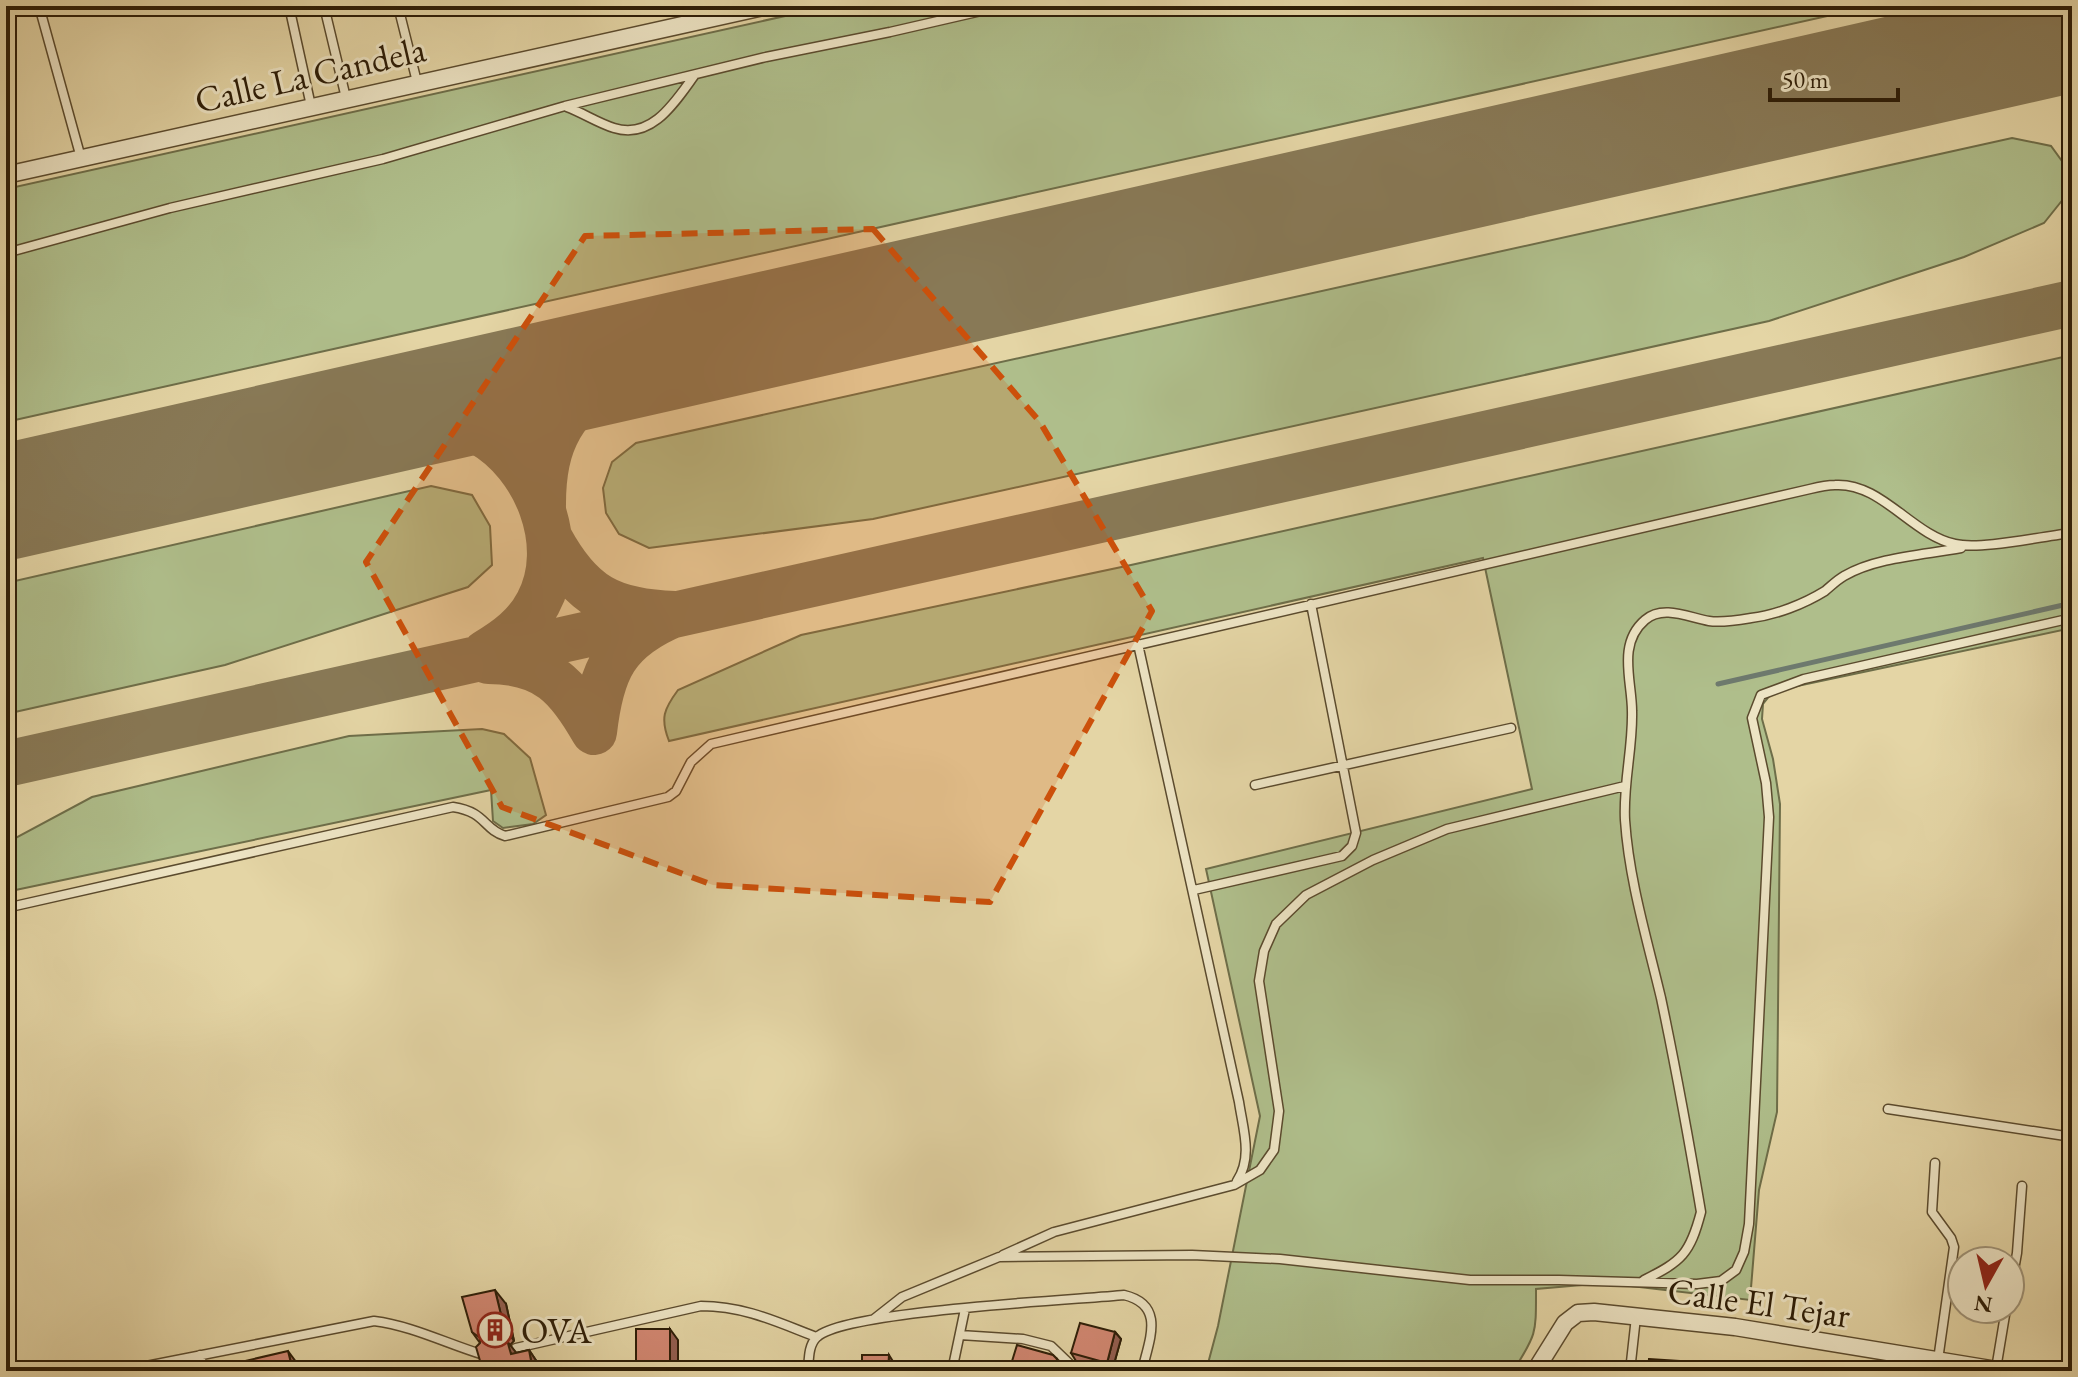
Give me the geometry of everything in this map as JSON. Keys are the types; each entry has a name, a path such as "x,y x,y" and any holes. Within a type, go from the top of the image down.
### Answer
{"street":[{"name":"Calle La Candela","path":"6,175 768,6"},
{"name":"Calle El Tejar","path":"1535,1371 1565,1323 1578,1313 1735,1327 2000,1370"}],"lane":[{"path":"39,6 81,158"},
{"path":"289,6 311,106"},
{"path":"324,6 346,98"},
{"path":"398,6 417,82"},
{"path":"6,261 10,252 170,208 383,159 565,106 766,57 1003,6"},
{"path":"565,106 616,129 636,130 656,123 694,76"},
{"path":"6,908 453,807 469,809 499,835 505,836 668,797 676,791 691,762 711,744 1835,484 1851,486 1871,495 1952,544 1971,547"},
{"path":"1639,1282 1673,1266 1693,1244 1701,1212 1661,1000 1636,896 1625,822 1625,786 1632,748 1632,707 1626,672 1630,641 1646,619 1663,613 1688,615 1711,622 1756,618 1800,605 1843,576 1868,566 2072,533"},
{"path":"1194,890 1342,856 1352,846 1356,833 1311,604"},
{"path":"999,1257 1192,1255 1280,1259 1470,1280 1697,1284 1721,1281 1736,1270 1749,1224 1769,817 1766,783 1752,718 1761,695 1804,679 2072,618"},
{"path":"1138,644 1194,890 1245,1140 1247,1156 1243,1171 1234,1185"},
{"path":"1255,785 1511,728"},
{"path":"874,1319 902,1297 1054,1232 1234,1185 1260,1170 1274,1150 1279,1111 1259,981 1264,951 1276,924 1306,895 1373,860 1447,829 1625,786"},
{"path":"1888,1109 2072,1137"},
{"path":"1935,1163 1932,1212 1954,1247 1938,1360"},
{"path":"2018,1245 2022,1186"},
{"path":"808,1371 810,1350 816,1337 835,1326 965,1309 1124,1295 1140,1299 1149,1309 1152,1324 1142,1371"},
{"path":"516,1348 701,1306 726,1306 752,1312 816,1337"},
{"path":"952,1371 965,1309"},
{"path":"1630,1371 1636,1317"},
{"path":"121,1371 374,1321 401,1324 484,1355"},
{"path":"2000,1370 2004,1325"},
{"path":"960,1335 1023,1339 1051,1346 1077,1371"},
{"path":"200,1355 204,1371"},
{"path":"173,1360 175,1371"}],"highlighted area":[{"path":"873,229 1040,422 1152,611 990,902 713,885 502,807 366,562 585,236"}],"green space":[{"path":"830,6 1872,6 6,422 6,189"},
{"path":"2012,138 2051,146 2067,168 2068,193 2044,223 1964,257 1769,321 873,519 649,548 619,534 606,513 603,488 612,462 636,443"},
{"path":"2072,355 2072,628 1783,689 1771,694 1763,704 1762,719 1773,759 1780,804 1777,1112 1759,1190 1750,1300 1605,1283 1536,1289 1534,1333 1513,1371 1206,1371 1218,1326 1260,1116 1206,869 1532,789 1483,558 669,741 666,733 665,714 678,690 801,635 1131,565"},
{"path":"431,486 472,495 490,526 492,565 468,587 225,665 6,714 6,583"},
{"path":"482,729 504,734 530,758 546,815 533,824 503,828 493,821 491,790 6,892 6,843 92,797 349,736"}],"building":[{"name":"OVA","path":"495,1290 504,1327 499,1331 500,1337 507,1340 511,1354 529,1350 533,1371 483,1371 476,1347 480,1338 472,1332 462,1297"},
{"path":"1080,1323 1115,1332 1107,1363 1071,1353"},
{"path":"636,1329 670,1329 670,1371 636,1371"},
{"path":"1017,1345 1053,1355 1057,1359 1053,1371 1009,1371"},
{"path":"288,1351 293,1371 220,1371 219,1367"},
{"path":"862,1355 889,1355 888,1371 862,1371"},
{"path":"1649,1359 1710,1363 1710,1371 1648,1371"},
{"path":"769,1362 790,1367 790,1371 767,1371"}],"waterway":[{"path":"1718,684 2072,603"}],"taxiway":[{"path":"2062,36 2072,42"},
{"path":"6,764 2072,303"},
{"path":"543,509 547,462 560,427 583,397 617,365"},
{"path":"410,411 464,425 501,447 517,464 542,508 550,556 547,580 538,603 515,632 485,653"},
{"path":"488,661 525,666 553,679 575,702 594,732 601,691 615,659 638,634 675,614 633,609 600,597 574,574 550,539"}],"runway":[{"path":"6,502 2072,34"}],"place":[{"name":"OVA","path":"495,1330"}]}
